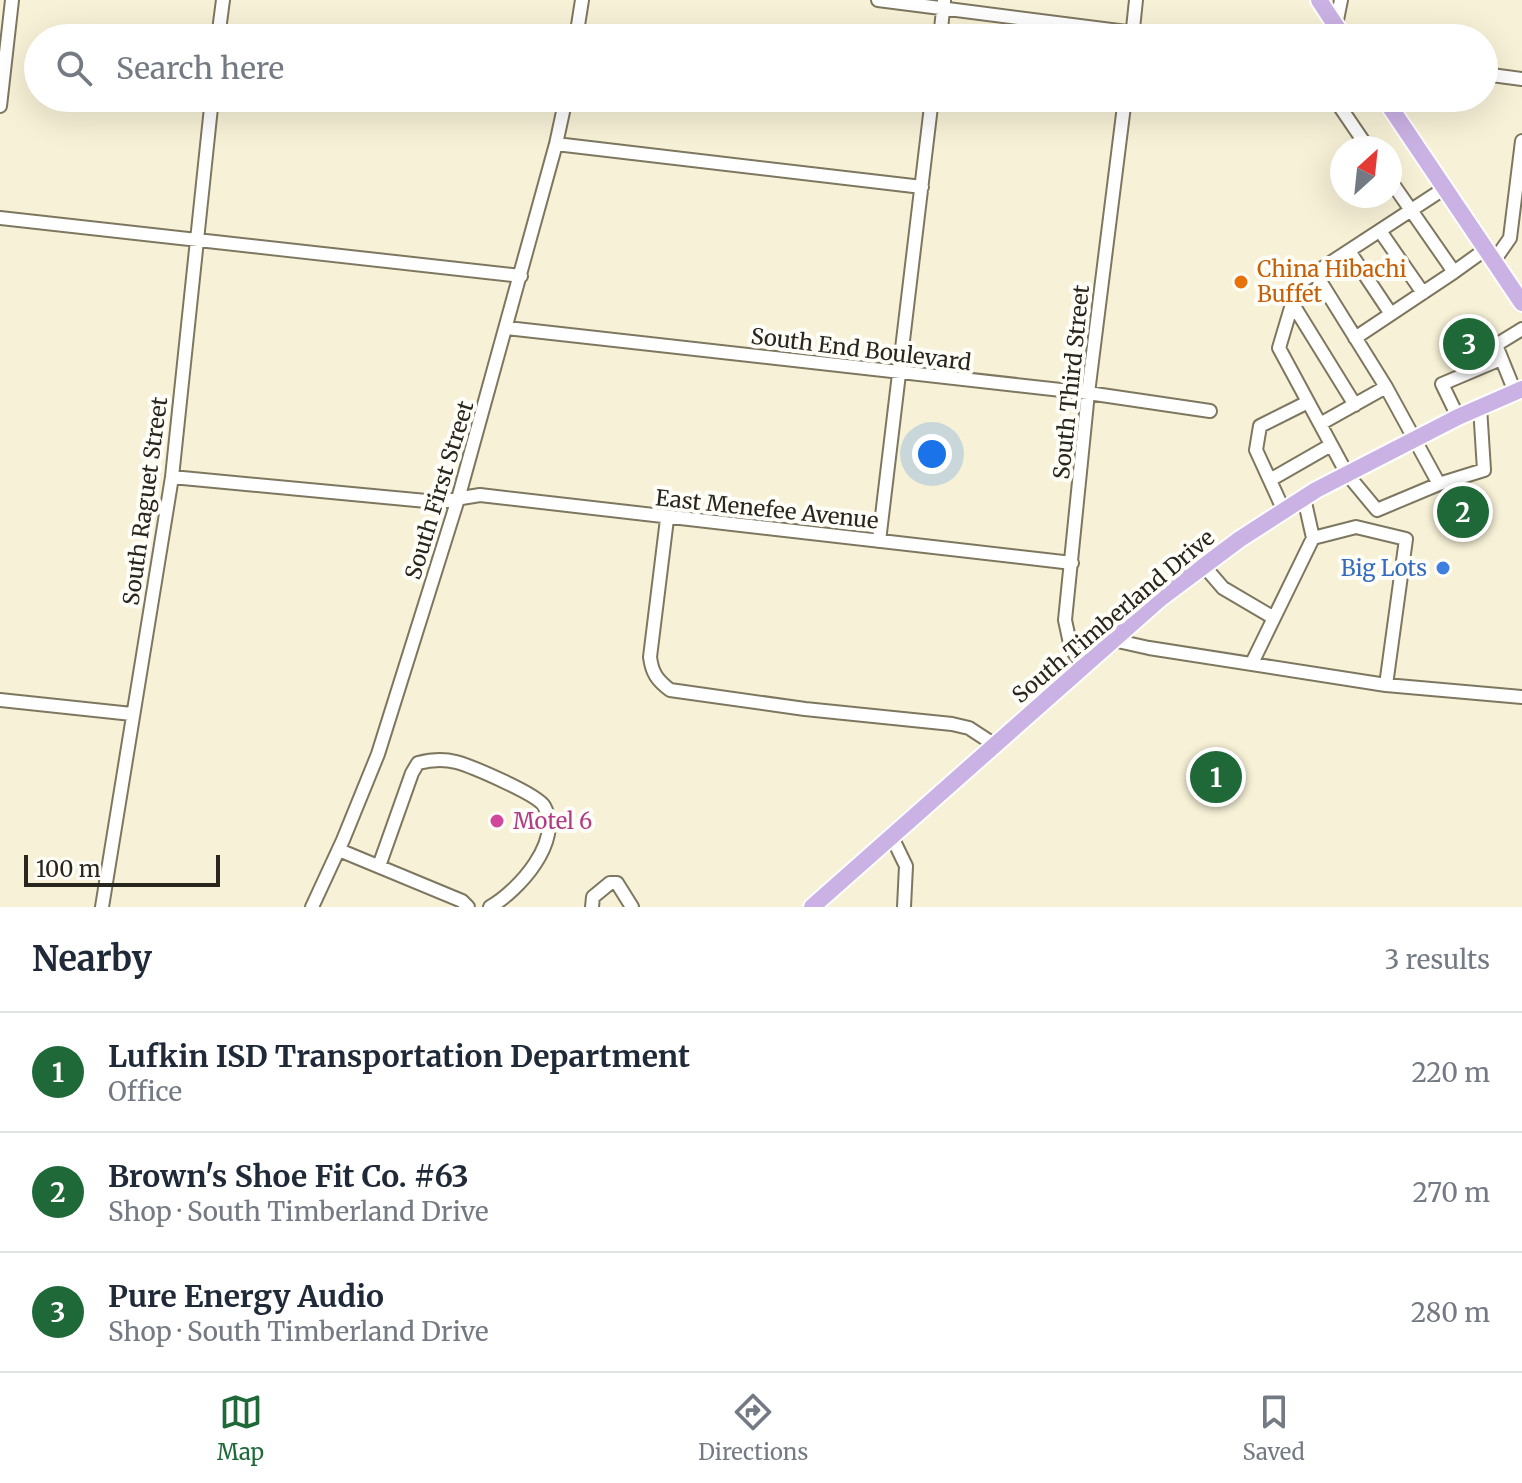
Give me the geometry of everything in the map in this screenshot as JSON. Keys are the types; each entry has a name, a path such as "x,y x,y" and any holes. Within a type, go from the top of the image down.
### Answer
{"main road":[{"path":"1319,0 1335,24"},
{"path":"1393,112 1522,303"},
{"name":"South Timberland Drive","path":"812,907 1113,640 1240,539 1347,474 1458,417 1519,391"}],"street":[{"path":"0,106 12,0"},
{"path":"220,24 223,0"},
{"path":"578,24 582,0"},
{"path":"878,0 944,4 1062,24"},
{"path":"1133,24 1136,0"},
{"path":"1340,24 1341,0"},
{"path":"942,24 944,4"},
{"path":"1498,76 1522,79"},
{"name":"South Raguet Street","path":"102,907 172,477 211,112"},
{"name":"South First Street","path":"312,907 378,754 458,499 507,328 563,112"},
{"path":"879,541 930,112"},
{"name":"South Third Street","path":"1083,666 1071,648 1066,628 1088,393 1123,112"},
{"path":"1344,112 1360,136"},
{"path":"1355,338 1454,272 1490,255 1510,238 1522,141"},
{"path":"556,144 922,187"},
{"path":"1445,188 1298,284 1279,348 1347,474 1377,510 1439,484 1484,470 1480,407"},
{"path":"1402,197 1454,272"},
{"path":"0,218 521,276"},
{"path":"1380,231 1423,293"},
{"path":"1349,251 1391,314"},
{"path":"1315,273 1386,387 1439,484"},
{"path":"1292,303 1355,405"},
{"name":"South End Boulevard","path":"507,328 1088,393 1210,411"},
{"path":"1519,391 1496,345 1522,329"},
{"path":"1458,417 1442,384 1501,359"},
{"path":"1320,424 1386,387"},
{"path":"1284,511 1256,450 1260,426 1308,402"},
{"path":"1270,480 1331,445"},
{"name":"East Menefee Avenue","path":"172,477 437,502 480,495 667,519 1072,563"},
{"path":"1252,663 1313,538 1304,498"},
{"path":"667,519 650,657 652,672 670,690 805,709 952,724 969,728 995,745"},
{"path":"1313,538 1356,527 1406,539 1386,685"},
{"path":"1204,566 1223,588 1274,618"},
{"path":"1113,640 1386,685 1522,697"},
{"path":"0,700 132,714"},
{"path":"379,866 418,763 454,761 543,803 548,819 548,836 532,868 514,892 490,907"},
{"path":"891,835 906,866 904,907"},
{"path":"339,850 462,901 468,907"},
{"path":"592,907 593,897 610,883 617,883 632,907"},
{"name":"South First Street","path":"305,907 321,884"}],"place":[{"name":"China Hibachi Buffet","path":"1241,282"},
{"name":"Pure Energy Audio","path":"1469,344"},
{"name":"Brown's Shoe Fit Co. #63","path":"1463,512"},
{"name":"Big Lots","path":"1443,568"},
{"name":"Lufkin ISD Transportation Department","path":"1216,777"},
{"name":"Motel 6","path":"497,821"}]}
